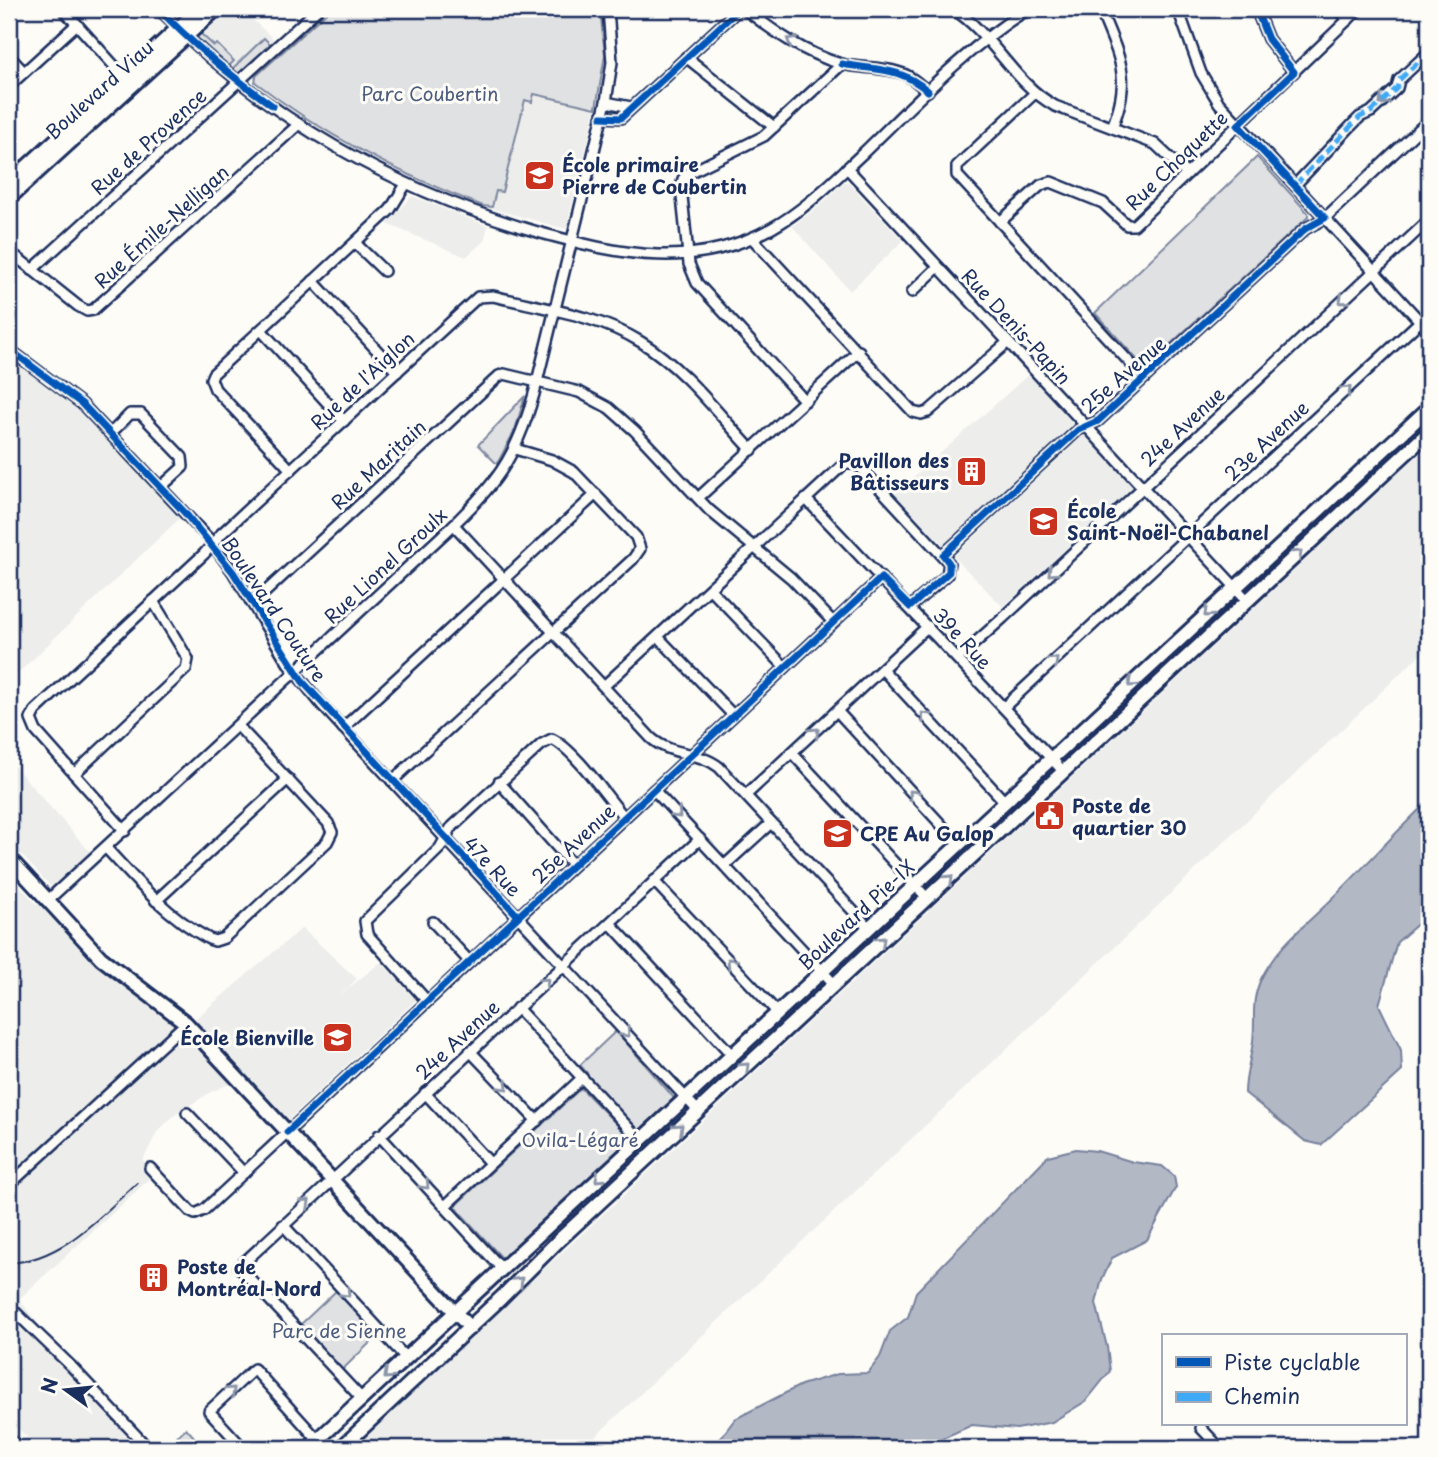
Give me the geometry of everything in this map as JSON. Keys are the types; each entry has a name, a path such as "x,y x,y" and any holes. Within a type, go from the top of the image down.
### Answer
{"main road":[{"name":"Boulevard Viau","path":"182,32 199,9"},
{"name":"Boulevard Viau","path":"9,183 182,32 216,9"},
{"name":"Boulevard Viau","path":"9,198 128,81"},
{"name":"Boulevard Pie-IX","path":"314,1444 1429,408"},
{"name":"Boulevard Pie-IX","path":"341,1448 470,1328 557,1242 1429,432"},
{"path":"9,858 102,958 186,1023 470,1328"}],"street":[{"path":"62,9 128,81"},
{"path":"159,9 239,81 299,124 406,184 492,218 572,241 637,255 688,255 722,248 770,229 801,209 987,39 1027,9"},
{"name":"Rue de Provence","path":"32,270 318,9"},
{"name":"Rue Lionel Groulx","path":"47,901 454,525 489,489 515,449 537,382 606,102 612,62 608,9"},
{"path":"602,117 621,118 739,9"},
{"path":"746,9 782,37 809,52 842,64 898,72 914,79 928,92"},
{"path":"953,9 969,20 1035,93 1055,106 1154,144 1187,174"},
{"path":"1100,9 1120,59 1123,75 1122,98 1112,127"},
{"path":"1178,9 1200,73 1219,103 1429,331"},
{"path":"1256,9 1268,39 1294,72"},
{"path":"1339,9 1348,20"},
{"name":"Rue Choquette","path":"1000,222 1041,185 1051,182 1095,198 1111,208 1127,225 1134,226 1359,9"},
{"path":"9,86 77,24"},
{"path":"1295,185 1360,117 1371,112 1396,88 1399,80 1429,52"},
{"path":"9,56 24,72"},
{"path":"686,57 774,127"},
{"path":"805,401 697,284 691,273 688,255 681,187 688,173 754,142 774,127 842,64"},
{"path":"1035,93 957,166 956,171 960,180 1144,378"},
{"path":"606,102 631,107"},
{"name":"25e Avenue","path":"943,555 1077,430 1098,421 1306,229 1325,218 1429,120"},
{"name":"Rue Émile-Nelligan","path":"9,251 78,306 87,311 93,310 299,124"},
{"name":"Rue Denis-Papin","path":"847,168 1248,601"},
{"path":"291,470 215,389 211,379 217,370 390,210 406,184"},
{"name":"24e Avenue","path":"958,658 1429,220"},
{"path":"752,237 908,407 921,414 933,409 1008,342"},
{"path":"355,243 384,271"},
{"path":"912,292 938,267"},
{"path":"313,281 397,372"},
{"name":"Rue de l'Aiglon","path":"74,774 36,731 32,719 38,706 478,297 487,295 554,312"},
{"path":"554,312 609,327 654,351 678,370 752,450"},
{"name":"23e Avenue","path":"1004,707 1429,313"},
{"path":"261,330 344,421"},
{"name":"Boulevard Couture","path":"9,349 71,394 111,433 212,544 295,672 445,839"},
{"path":"698,498 859,351"},
{"name":"Rue Maritain","path":"251,602 262,595 499,376 506,374 537,382"},
{"path":"537,382 579,392 609,408 635,431 722,521 791,578 833,622"},
{"path":"111,433 130,414 141,414 182,457 183,467 161,487"},
{"path":"392,781 638,554 639,543 635,537 574,472 564,465 515,449"},
{"path":"604,686 844,464 851,463 861,468 943,555 950,566 947,575 910,607"},
{"path":"343,727 596,494"},
{"name":"39e Rue","path":"806,499 1064,772"},
{"path":"454,525 656,743 671,751 714,763 869,928"},
{"name":"25e Avenue","path":"150,1168 187,1209 195,1214 200,1213 881,578"},
{"path":"710,589 785,667"},
{"path":"125,831 74,774 186,669 186,654 153,601"},
{"path":"746,795 928,626"},
{"path":"658,637 733,715"},
{"path":"882,669 1005,802"},
{"path":"837,711 959,844"},
{"path":"106,848 156,901 203,936 215,941 224,938 327,842 332,832 328,823 238,726"},
{"path":"427,1001 386,957 367,934 364,926 367,917 440,848 451,828 499,782 541,744 552,738 587,772 624,817"},
{"path":"792,753 927,898"},
{"path":"156,901 288,779"},
{"path":"499,782 573,865"},
{"path":"653,790 835,985"},
{"path":"725,865 771,823"},
{"name":"47e Rue","path":"445,839 698,1111"},
{"name":"24e Avenue","path":"362,1399 239,1267 700,839"},
{"path":"654,881 777,1012"},
{"path":"433,922 469,961"},
{"path":"610,923 732,1055"},
{"path":"517,1008 640,1140"},
{"path":"9,1185 186,1023"},
{"path":"470,1051 537,1121"},
{"path":"445,1206 582,1078"},
{"path":"425,1093 490,1163"},
{"path":"187,1113 244,1173"},
{"path":"379,1135 502,1269"},
{"path":"283,1225 406,1358"},
{"path":"9,1306 71,1366 148,1448"},
{"path":"243,1448 209,1411 254,1370 314,1444"},
{"path":"1201,1428 1220,1448"}],"shaded area":[{"path":"216,9 241,9 279,44 239,81 186,36"},
{"name":"École primaire Pierre de Coubertin","path":"519,89 596,108 566,229 489,208"},
{"path":"844,182 848,182 903,241 850,291 792,226 818,207"},
{"path":"412,196 488,226 484,241 466,257 387,224"},
{"path":"9,351 93,414 185,513 9,682"},
{"name":"École Saint-Noël-Chabanel","path":"1029,374 1074,425 943,545 895,494"},
{"name":"École Saint-Noël-Chabanel","path":"1084,434 1133,487 1003,607 954,557"},
{"path":"1429,445 1429,646 1114,948 583,1448 352,1448"},
{"path":"9,760 90,852 54,886 50,886 9,841"},
{"path":"1429,800 1429,914 1397,942 1379,1005 1401,1050 1402,1071 1321,1145 1305,1141 1245,1093 1253,1041 1254,1003 1261,979 1284,946"},
{"path":"9,874 36,904 47,901 71,930 186,1023 195,1019 302,928 357,979 339,996 381,962 416,1000 288,1120 246,1077 211,1092 176,1114 157,1132 143,1160 155,1174 19,1299 135,1448 39,1448 9,1420"},
{"path":"1076,1149 1097,1151 1133,1162 1162,1166 1174,1176 1176,1187 1147,1240 1112,1258 1102,1279 1096,1303 1110,1371 1086,1401 1052,1422 1017,1429 972,1425 945,1437 931,1448 713,1448 735,1419 801,1385 838,1374 868,1373 880,1357 890,1331 908,1317 916,1292 1048,1156"}],"green space":[{"path":"216,9 225,9 200,33 214,46 217,44 234,61 225,70 186,36"},
{"name":"Parc Coubertin","path":"330,9 600,9 605,55 596,108 534,94 532,102 525,100 502,192 496,191 492,207 483,206 364,153 309,120 255,82 256,76"},
{"path":"264,38 275,49 239,81 228,73"},
{"path":"1257,157 1308,213 1308,217 1149,364 1142,365 1095,313"},
{"path":"525,396 515,430 497,464 478,445"},
{"name":"Ovila-Légaré","path":"616,1031 675,1099 639,1131 580,1065"},
{"name":"Ovila-Légaré","path":"581,1088 631,1139 630,1142 504,1259 455,1207"},
{"name":"Parc de Sienne","path":"337,1290 378,1335 342,1370 300,1325"},
{"path":"186,1428 204,1448 179,1448 172,1441"}],"railway":[{"path":"9,1263 28,1260 63,1245 79,1235 137,1183"},
{"path":"9,1430 27,1448"}],"marked path":[{"path":"1295,185 1360,117 1371,112 1397,88 1399,80 1429,52"}],"cycle path":[{"path":"159,9 213,60 273,106"},
{"path":"602,117 621,118 739,9"},
{"path":"287,1132 881,578 910,607 949,572 949,563 943,555 1078,430 1098,421 1305,229 1325,218 1238,125 1294,72 1268,39 1256,9"},
{"path":"842,64 897,73 928,91"},
{"path":"9,349 82,404 185,513 233,572 303,682 518,916"}],"place":[{"name":"École primaire Pierre de Coubertin","path":"539,175"},
{"name":"Pavillon des Bâtisseurs","path":"972,471"},
{"name":"École Saint-Noël-Chabanel","path":"1044,521"},
{"name":"Poste de quartier 30","path":"1049,816"},
{"name":"CPE Au Galop","path":"837,833"},
{"name":"École Bienville","path":"337,1037"},
{"name":"Poste de Montréal-Nord","path":"154,1277"}]}
